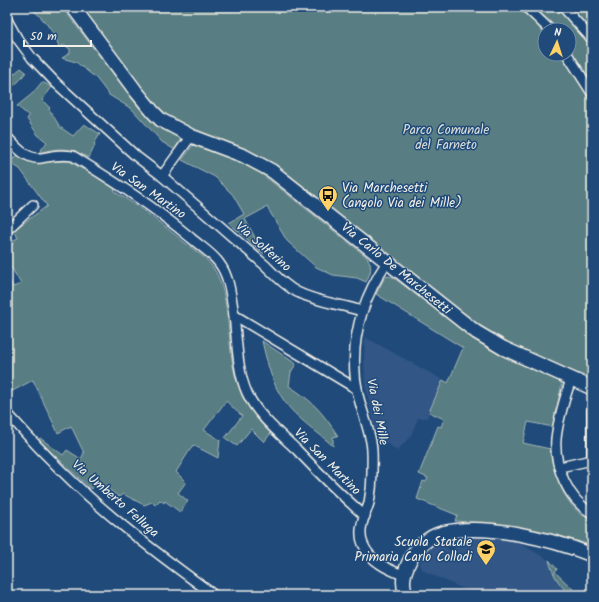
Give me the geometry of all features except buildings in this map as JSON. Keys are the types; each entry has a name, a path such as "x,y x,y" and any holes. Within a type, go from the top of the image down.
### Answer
{"main road":[{"name":"Via Carlo De Marchesetti","path":"73,7 153,112 170,125 191,136 244,156 272,171 463,323 490,340 524,358 592,388"},
{"path":"406,595 404,590 403,575 412,555 424,543 440,533 457,530 486,530 532,537 565,545 592,555"}],"street":[{"path":"526,7 542,22"},
{"path":"563,7 592,39"},
{"name":"Via Solferino","path":"7,20 17,38 44,71 128,148 291,289 310,298 362,312"},
{"path":"572,62 592,93"},
{"path":"162,176 191,136"},
{"name":"Via San Martino","path":"7,138 29,157 41,158 63,154 72,156 127,190 172,222 219,262 230,291 240,364 245,386 255,406 277,431 365,516"},
{"path":"7,230 33,205"},
{"name":"Via dei Mille","path":"387,262 367,297 359,324 355,351 357,389 371,443 372,458 371,490 361,535 363,544 375,561 403,575"},
{"path":"234,315 357,389"},
{"path":"571,379 564,401 556,438 557,452 566,483 573,496 584,508 592,513"},
{"path":"592,410 592,454"},
{"name":"Via Umberto Felluga","path":"7,413 46,456 105,510 178,569 214,595"},
{"path":"560,466 592,460"}],"shaded area":[{"path":"365,337 443,380 427,418 418,418 411,436 397,451 388,444 378,440 365,384"},
{"name":"Scuola Statale Primaria Carlo Collodi","path":"450,536 444,546 452,551 458,540 455,538 456,536 482,536 512,539 549,560 552,573 559,584 570,595 477,595 422,569 420,564 423,552"}],"green space":[{"path":"28,7 62,7 140,109 156,124 181,138 175,150 162,142 132,109 109,95 96,78 76,62 62,58 70,53 70,49 64,45 59,47 55,36 47,24"},
{"name":"Parco Comunale del Farneto","path":"81,7 517,7 537,25 537,62 566,62 592,103 592,382 502,341 475,325 335,214 202,135 166,116 155,106"},
{"path":"533,7 558,7 571,22 551,22"},
{"path":"571,7 592,7 592,32"},
{"path":"577,28 592,45 592,83 577,61"},
{"path":"21,68 26,72 19,81 7,91 7,78 8,79"},
{"path":"42,82 52,87 42,100 50,108 49,109 60,127 73,136 84,124 100,134 94,144 95,145 89,158 76,152 64,149 45,151 38,154 47,142 38,135 27,119 29,116 17,106 32,94"},
{"path":"193,145 233,159 258,171 367,257 371,270 366,282 357,278 333,275 316,267 287,241 267,207 245,219 264,254 229,223 244,214 233,195 215,177 182,160"},
{"path":"7,153 13,159 18,155 24,160 32,162 69,161 82,169 90,170 114,185 115,192 151,216 204,258 214,269 220,281 224,294 231,354 237,382 247,403 271,433 264,442 251,429 237,446 225,438 242,416 226,401 204,430 220,440 218,458 193,445 176,472 186,482 178,493 188,501 180,512 165,501 164,503 160,500 155,505 152,502 144,505 123,494 119,497 98,481 91,489 38,440 40,438 63,455 67,450 81,459 84,453 71,426 58,433 33,380 7,394 7,275 13,287 21,284 11,267 7,264 7,250 13,244 14,240 18,238 14,230 47,206 20,169 7,161"},
{"path":"390,276 477,341 509,359 561,381 562,383 553,427 528,422 523,443 550,449 556,475 564,493 569,501 583,516 592,520 592,546 576,540 542,532 490,524 455,521 457,515 417,499 423,481 426,482 428,478 419,474 438,426 441,427 444,419 429,412 443,380 448,383 463,348 376,294 385,277"},
{"path":"262,341 296,364 291,372 289,386 317,408 338,436 333,437 333,446 295,414 280,395 270,373"},
{"path":"549,560 557,569 555,572 579,595 570,595 562,587 552,571"}],"place":[{"name":"Via Marchesetti (angolo Via dei Mille)","path":"328,212"},
{"name":"Scuola Statale Primaria Carlo Collodi","path":"486,566"}]}
